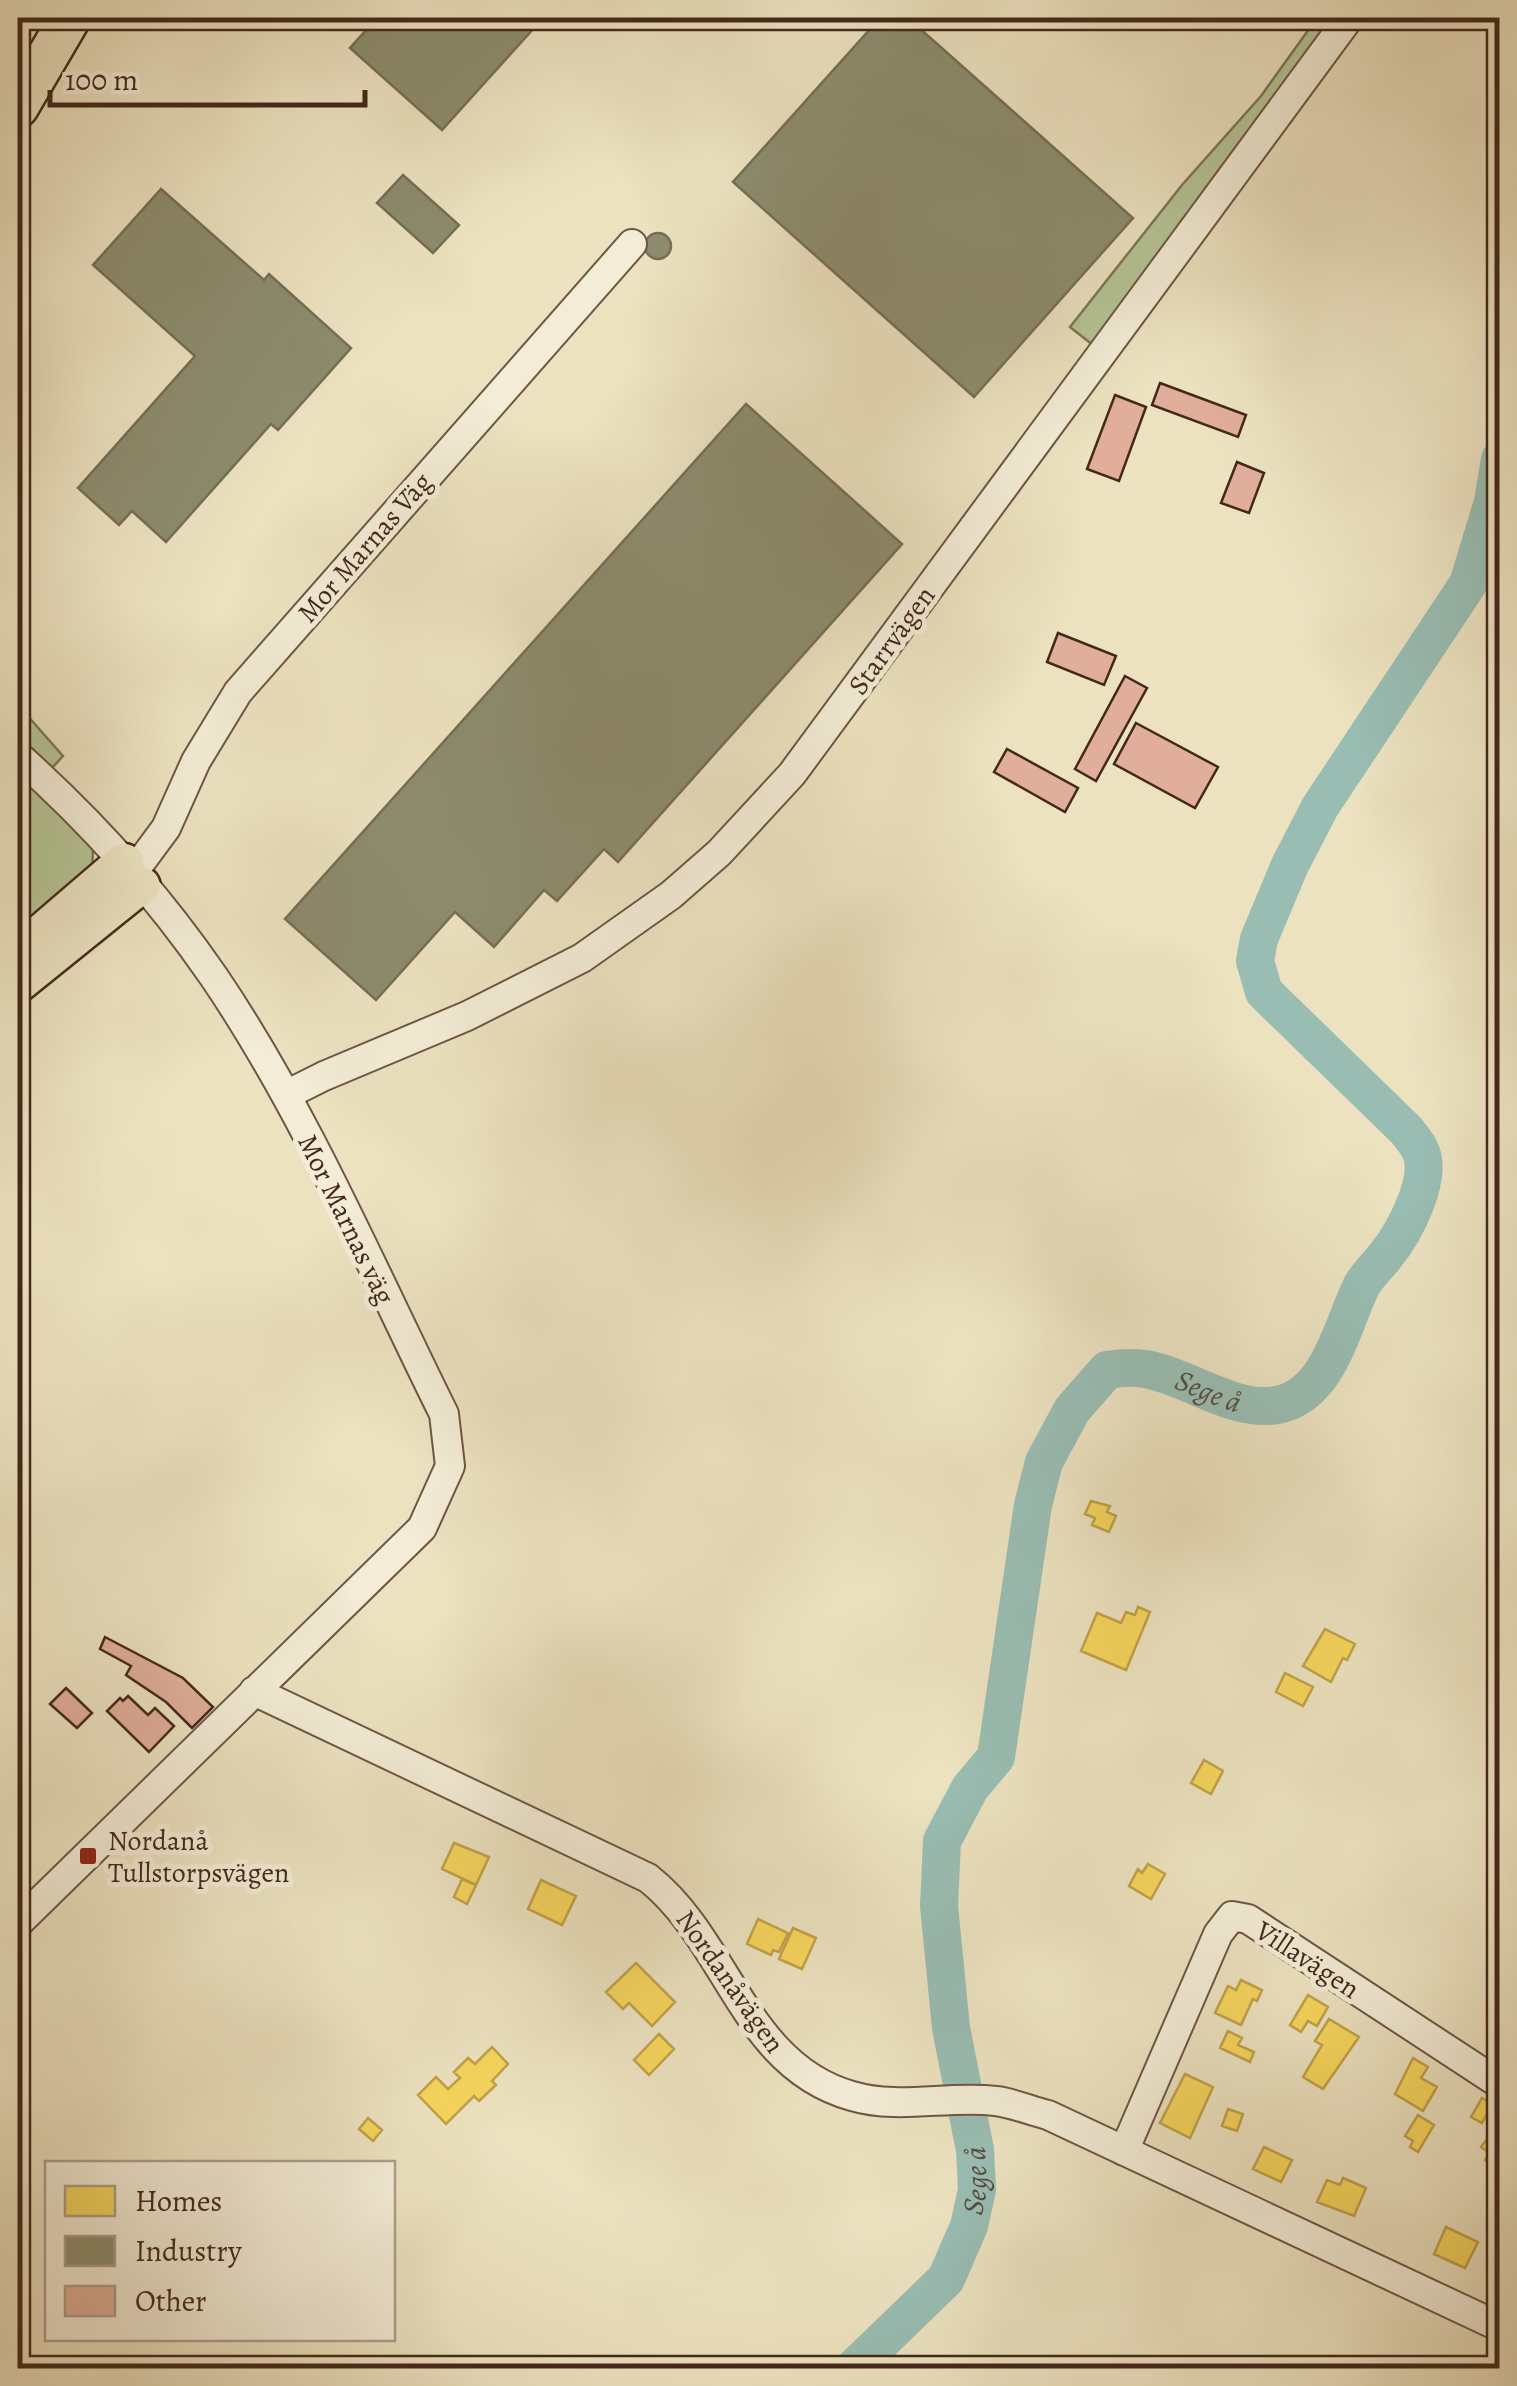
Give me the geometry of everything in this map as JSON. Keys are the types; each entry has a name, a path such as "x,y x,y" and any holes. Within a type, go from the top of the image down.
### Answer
{"highway":[{"path":"18,88 54,18"},
{"path":"18,108 70,18"},
{"path":"18,955 133,874"}],"main road":[{"path":"18,985 133,874"}],"street":[{"name":"Starrvägen","path":"286,1095 467,1016 582,958 671,896 719,853 792,774 1349,18"},
{"name":"Mor Marnas Väg","path":"133,874 166,828 196,761 238,692 632,244"},
{"name":"Mor Marnas väg","path":"18,756 72,807 133,874 213,976 286,1095 444,1414 450,1466 422,1528 18,1923"},
{"name":"Nordanåvägen","path":"254,1691 648,1878 694,1924 746,2012 780,2055 814,2081 850,2096 885,2103 997,2101 1048,2115 1500,2327"},
{"name":"Villavägen","path":"1124,2151 1218,1934 1232,1916 1248,1919 1500,2084"}],"green space":[{"path":"1317,18 1341,18 1203,193 1094,346 1070,327 1182,185 1261,96"},
{"path":"18,705 63,756 52,768 18,735"},
{"path":"18,771 93,849 92,871 18,943"}],"building: Homes":[{"path":"1091,1501 1110,1506 1107,1512 1116,1516 1109,1532 1092,1525 1095,1518 1085,1514"},
{"path":"1138,1607 1150,1612 1126,1670 1081,1651 1097,1613 1121,1623 1126,1612 1135,1615"},
{"path":"1325,1629 1355,1644 1331,1682 1303,1666"},
{"path":"1285,1673 1313,1687 1303,1706 1276,1692"},
{"path":"1204,1760 1223,1771 1211,1794 1191,1783"},
{"path":"454,1843 489,1857 476,1885 442,1869"},
{"path":"1148,1864 1165,1874 1151,1899 1129,1886 1138,1869 1142,1873"},
{"path":"462,1879 476,1885 467,1904 454,1897"},
{"path":"541,1880 576,1896 562,1925 528,1909"},
{"path":"758,1919 788,1933 779,1952 773,1950 771,1955 747,1944"},
{"path":"793,1928 816,1938 802,1969 779,1959"},
{"path":"636,1963 675,2002 652,2026 629,2003 623,2009 606,1992"},
{"path":"1241,1980 1262,1990 1257,2001 1253,1999 1241,2025 1215,2013 1228,1986 1236,1990"},
{"path":"1308,1995 1328,2007 1317,2026 1308,2021 1301,2032 1290,2025"},
{"path":"1329,2019 1359,2037 1323,2089 1303,2077 1322,2045 1315,2041"},
{"path":"1228,2031 1242,2038 1238,2045 1254,2052 1250,2062 1220,2048"},
{"path":"659,2034 674,2049 649,2075 634,2060"},
{"path":"492,2047 508,2064 492,2081 496,2085 479,2101 474,2096 446,2124 418,2095 436,2077 448,2089 460,2078 454,2072 468,2058 475,2064"},
{"path":"1413,2058 1428,2067 1421,2078 1437,2087 1423,2111 1395,2094"},
{"path":"1185,2074 1213,2087 1190,2138 1160,2123"},
{"path":"1482,2098 1493,2104 1482,2123 1471,2117"},
{"path":"1228,2109 1243,2114 1237,2131 1222,2126"},
{"path":"1418,2115 1434,2125 1418,2152 1410,2147 1413,2141 1405,2136"},
{"path":"368,2118 382,2130 373,2141 359,2129"},
{"path":"1500,2121 1500,2170 1485,2160 1489,2153 1481,2147"},
{"path":"1264,2147 1292,2160 1281,2182 1253,2169"},
{"path":"1343,2178 1366,2188 1354,2216 1317,2202 1327,2180 1340,2185"},
{"path":"1446,2227 1478,2242 1465,2268 1434,2254"}],"building: Industry":[{"path":"377,18 543,18 442,130 350,48"},
{"path":"880,18 908,18 1133,218 974,397 733,182"},
{"path":"403,175 459,225 433,253 377,203"},
{"path":"161,189 264,280 269,274 351,348 278,430 271,424 166,542 132,511 119,525 78,488 195,356 93,265"},
{"path":"658,233 667,237 671,246 667,255 658,259 649,255 645,246 649,237"},
{"path":"746,404 902,544 618,862 604,849 557,901 544,890 494,947 455,912 376,1000 285,919"}],"building: Other":[{"path":"1160,383 1246,415 1238,437 1152,405"},
{"path":"1115,395 1146,407 1119,481 1087,469"},
{"path":"1237,462 1264,473 1249,513 1221,503"},
{"path":"1058,633 1116,656 1104,685 1047,662"},
{"path":"1125,676 1147,688 1096,781 1075,769"},
{"path":"1136,723 1218,767 1195,808 1114,764"},
{"path":"1007,749 1078,788 1065,812 994,772"},
{"path":"105,1637 183,1678 213,1707 192,1728 166,1702 126,1675 131,1666 100,1649"},
{"path":"66,1688 92,1713 77,1728 50,1704"},
{"path":"128,1696 148,1715 155,1708 174,1726 149,1752 107,1711 120,1698 123,1701"}],"waterway":[{"name":"Sege å","path":"854,2368 946,2279 969,2226 977,2190 975,2150 951,2028 939,1906 942,1841 970,1788 996,1757 1033,1505 1044,1462 1072,1410 1107,1370 1145,1369 1244,1404 1277,1405 1295,1399 1322,1373 1362,1285 1401,1233 1415,1204 1423,1175 1416,1142 1264,992 1255,961 1259,939 1290,865 1320,807 1468,584 1493,502 1500,459"}],"place":[{"name":"Nordanå Tullstorpsvägen","path":"88,1856"}]}
